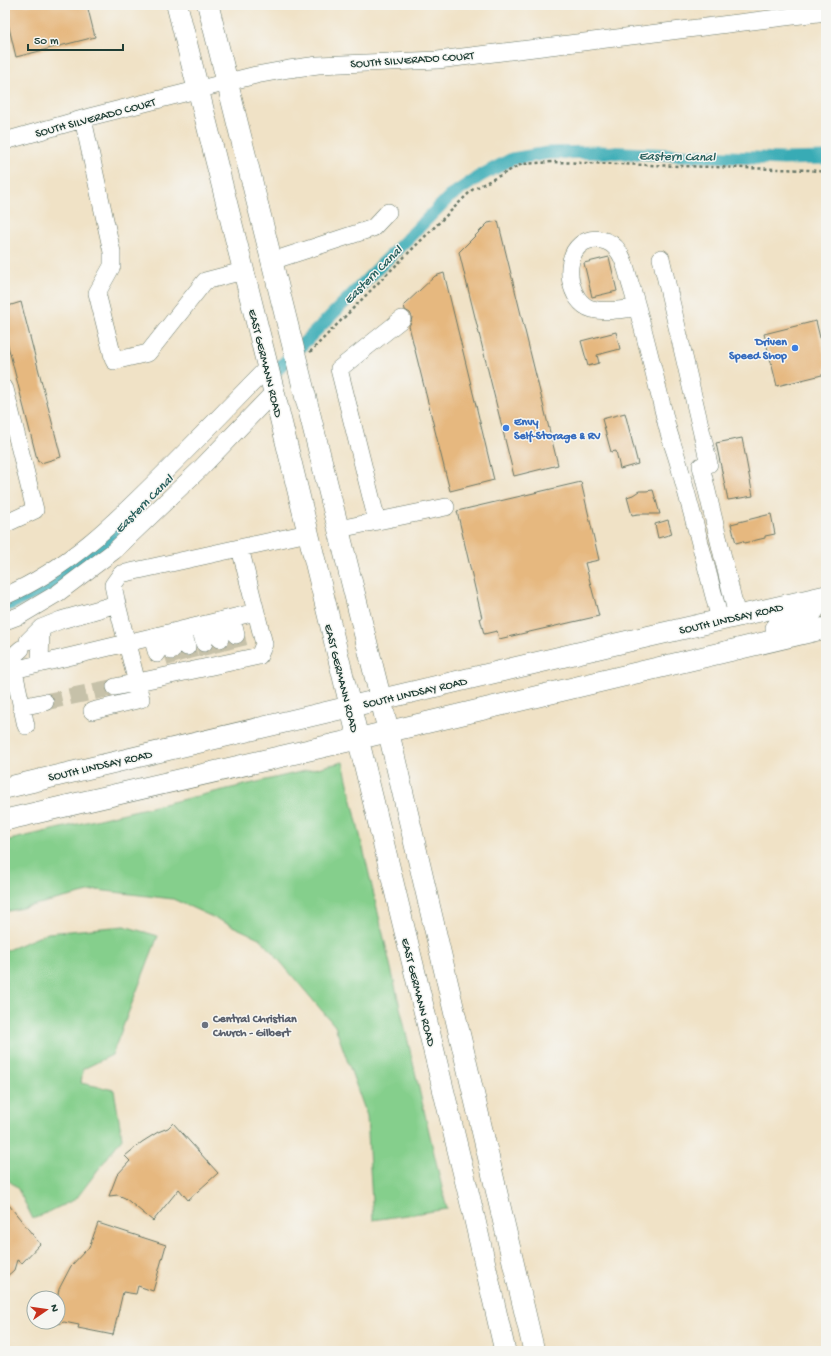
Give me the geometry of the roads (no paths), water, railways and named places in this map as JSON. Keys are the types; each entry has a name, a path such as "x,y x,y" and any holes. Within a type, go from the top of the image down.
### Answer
{"main road":[{"name":"EAST GERMANN ROAD","path":"177,5 274,392 506,1351"},
{"path":"208,5 381,700 534,1351"},
{"path":"715,654 748,636 790,624 800,619 812,612 824,596"},
{"name":"SOUTH LINDSAY ROAD","path":"5,788 824,596"},
{"path":"5,820 357,739 826,628"}],"street":[{"name":"SOUTH SILVERADO COURT","path":"5,141 83,119 228,82 263,74 318,65 438,60 826,12"},
{"path":"83,119 112,252 112,266 97,293 114,361 148,353 205,281 243,271"},
{"path":"272,260 373,228 388,212"},
{"path":"637,308 605,310 591,309 584,305 576,296 570,281 570,262 574,251 580,245 589,240 600,239 610,243 619,252 637,308 666,424 708,570 728,618"},
{"path":"661,258 710,464 701,466 728,618"},
{"path":"377,521 339,369 402,319"},
{"path":"5,596 47,575 101,534 268,368"},
{"path":"5,389 35,510 5,524"},
{"path":"5,621 21,615 58,593 114,551 199,470 274,392"},
{"path":"339,529 446,507"},
{"path":"92,711 141,699 116,604 113,585 121,574 308,533"},
{"path":"216,622 239,647 259,656 264,644 240,548"},
{"path":"26,726 11,658 41,628 61,620 116,604"},
{"path":"22,668 256,612"},
{"path":"215,653 216,622"},
{"path":"40,664 41,628"},
{"path":"168,633 175,662"},
{"path":"168,633 175,662"},
{"path":"115,688 137,683 175,662 239,647"},
{"path":"21,707 45,702"}],"waterway":[{"name":"Eastern Canal","path":"267,380 449,197 480,176 512,159 548,153 598,152 784,159 826,158"},
{"name":"Eastern Canal","path":"5,606 44,589 100,546 120,526"}],"tunnel":[{"path":"236,635 239,647"},
{"path":"220,639 223,651"},
{"path":"204,643 207,655"},
{"path":"187,647 190,659"},
{"path":"172,651 176,663"},
{"path":"45,702 115,687"}],"place":[{"name":"Driven Speed Shop","path":"795,348"},
{"name":"Envy Self-Storage & RV","path":"506,428"},
{"name":"Central Christian Church - Gilbert","path":"205,1025"}]}
